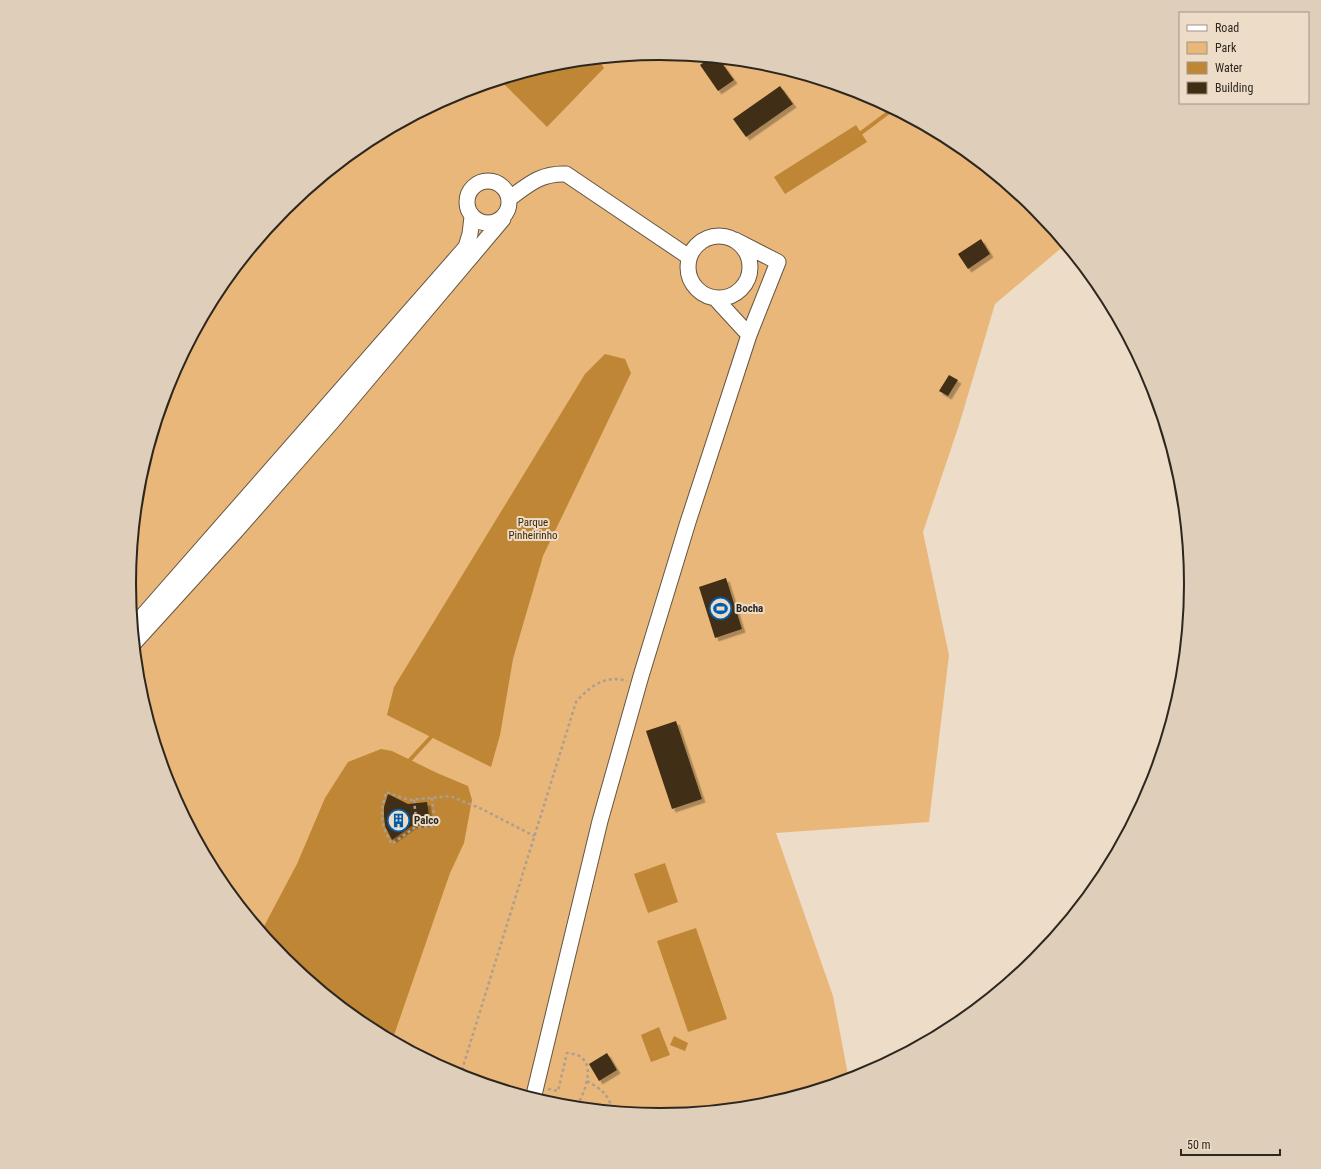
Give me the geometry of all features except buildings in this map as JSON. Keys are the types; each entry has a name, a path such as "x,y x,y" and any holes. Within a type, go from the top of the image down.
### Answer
{"lane":[{"path":"510,198 537,179 554,173 566,174 689,257"},
{"path":"139,638 235,532 326,428 503,219 509,210 510,198 505,188 496,182 484,181 474,186 468,195 467,206 472,216 481,223 493,224 503,219"},
{"path":"137,623 466,247 470,234 472,216"},
{"path":"535,1093 600,820 639,685 688,522 749,335 778,262 735,240 722,236 708,238 696,245 689,257 687,271 692,284 702,294 716,298 729,297 741,289 748,277 750,263 745,250 735,240"},
{"path":"716,298 749,335"}],"path":[{"path":"462,1070 576,702 584,692 601,681 621,679 639,685"},
{"path":"432,798 435,826 414,828 392,844 384,832 382,818 382,805 386,792 409,800 450,796 482,809 534,836"},
{"path":"414,800 417,828"},
{"path":"535,1093 558,1091 567,1053 578,1055 583,1058 586,1063 588,1072 586,1089 579,1103"},
{"path":"587,1081 601,1089 607,1095 612,1107"}],"green space":[{"name":"Parque Pinheirinho","path":"626,61 695,61 729,64 796,78 861,100 923,130 952,148 980,168 1006,190 1062,247 995,304 959,425 923,532 949,655 929,822 776,833 833,996 848,1074 796,1091 729,1105 695,1108 626,1108 592,1105 558,1099 492,1081 460,1069 398,1039 341,1001 315,979 266,930 244,904 206,847 176,785 164,753 146,687 140,653 136,584 140,516 146,482 164,416 176,384 206,322 224,293 244,265 290,214 341,168 369,148 398,130 460,100 492,88 558,70 592,64"}],"water":[{"path":"601,63 604,68 547,127 504,84 558,70"},
{"path":"856,125 867,142 785,194 774,177"},
{"path":"605,354 625,359 631,373 543,556 513,659 500,735 491,767 387,715 394,687 585,374"},
{"path":"381,749 392,751 468,786 472,800 464,843 450,873 394,1036 341,1001 315,979 264,927 297,864 325,798 348,762"},
{"path":"665,863 678,902 648,913 634,874"},
{"path":"696,928 727,1019 688,1032 657,941"},
{"path":"659,1027 670,1055 651,1062 641,1035"},
{"path":"674,1036 688,1043 685,1051 670,1045"}],"waterway":[{"path":"861,133 888,112"},
{"path":"407,763 431,737"}],"place":[{"name":"Bocha","path":"721,608"},
{"name":"Palco","path":"398,820"}]}
